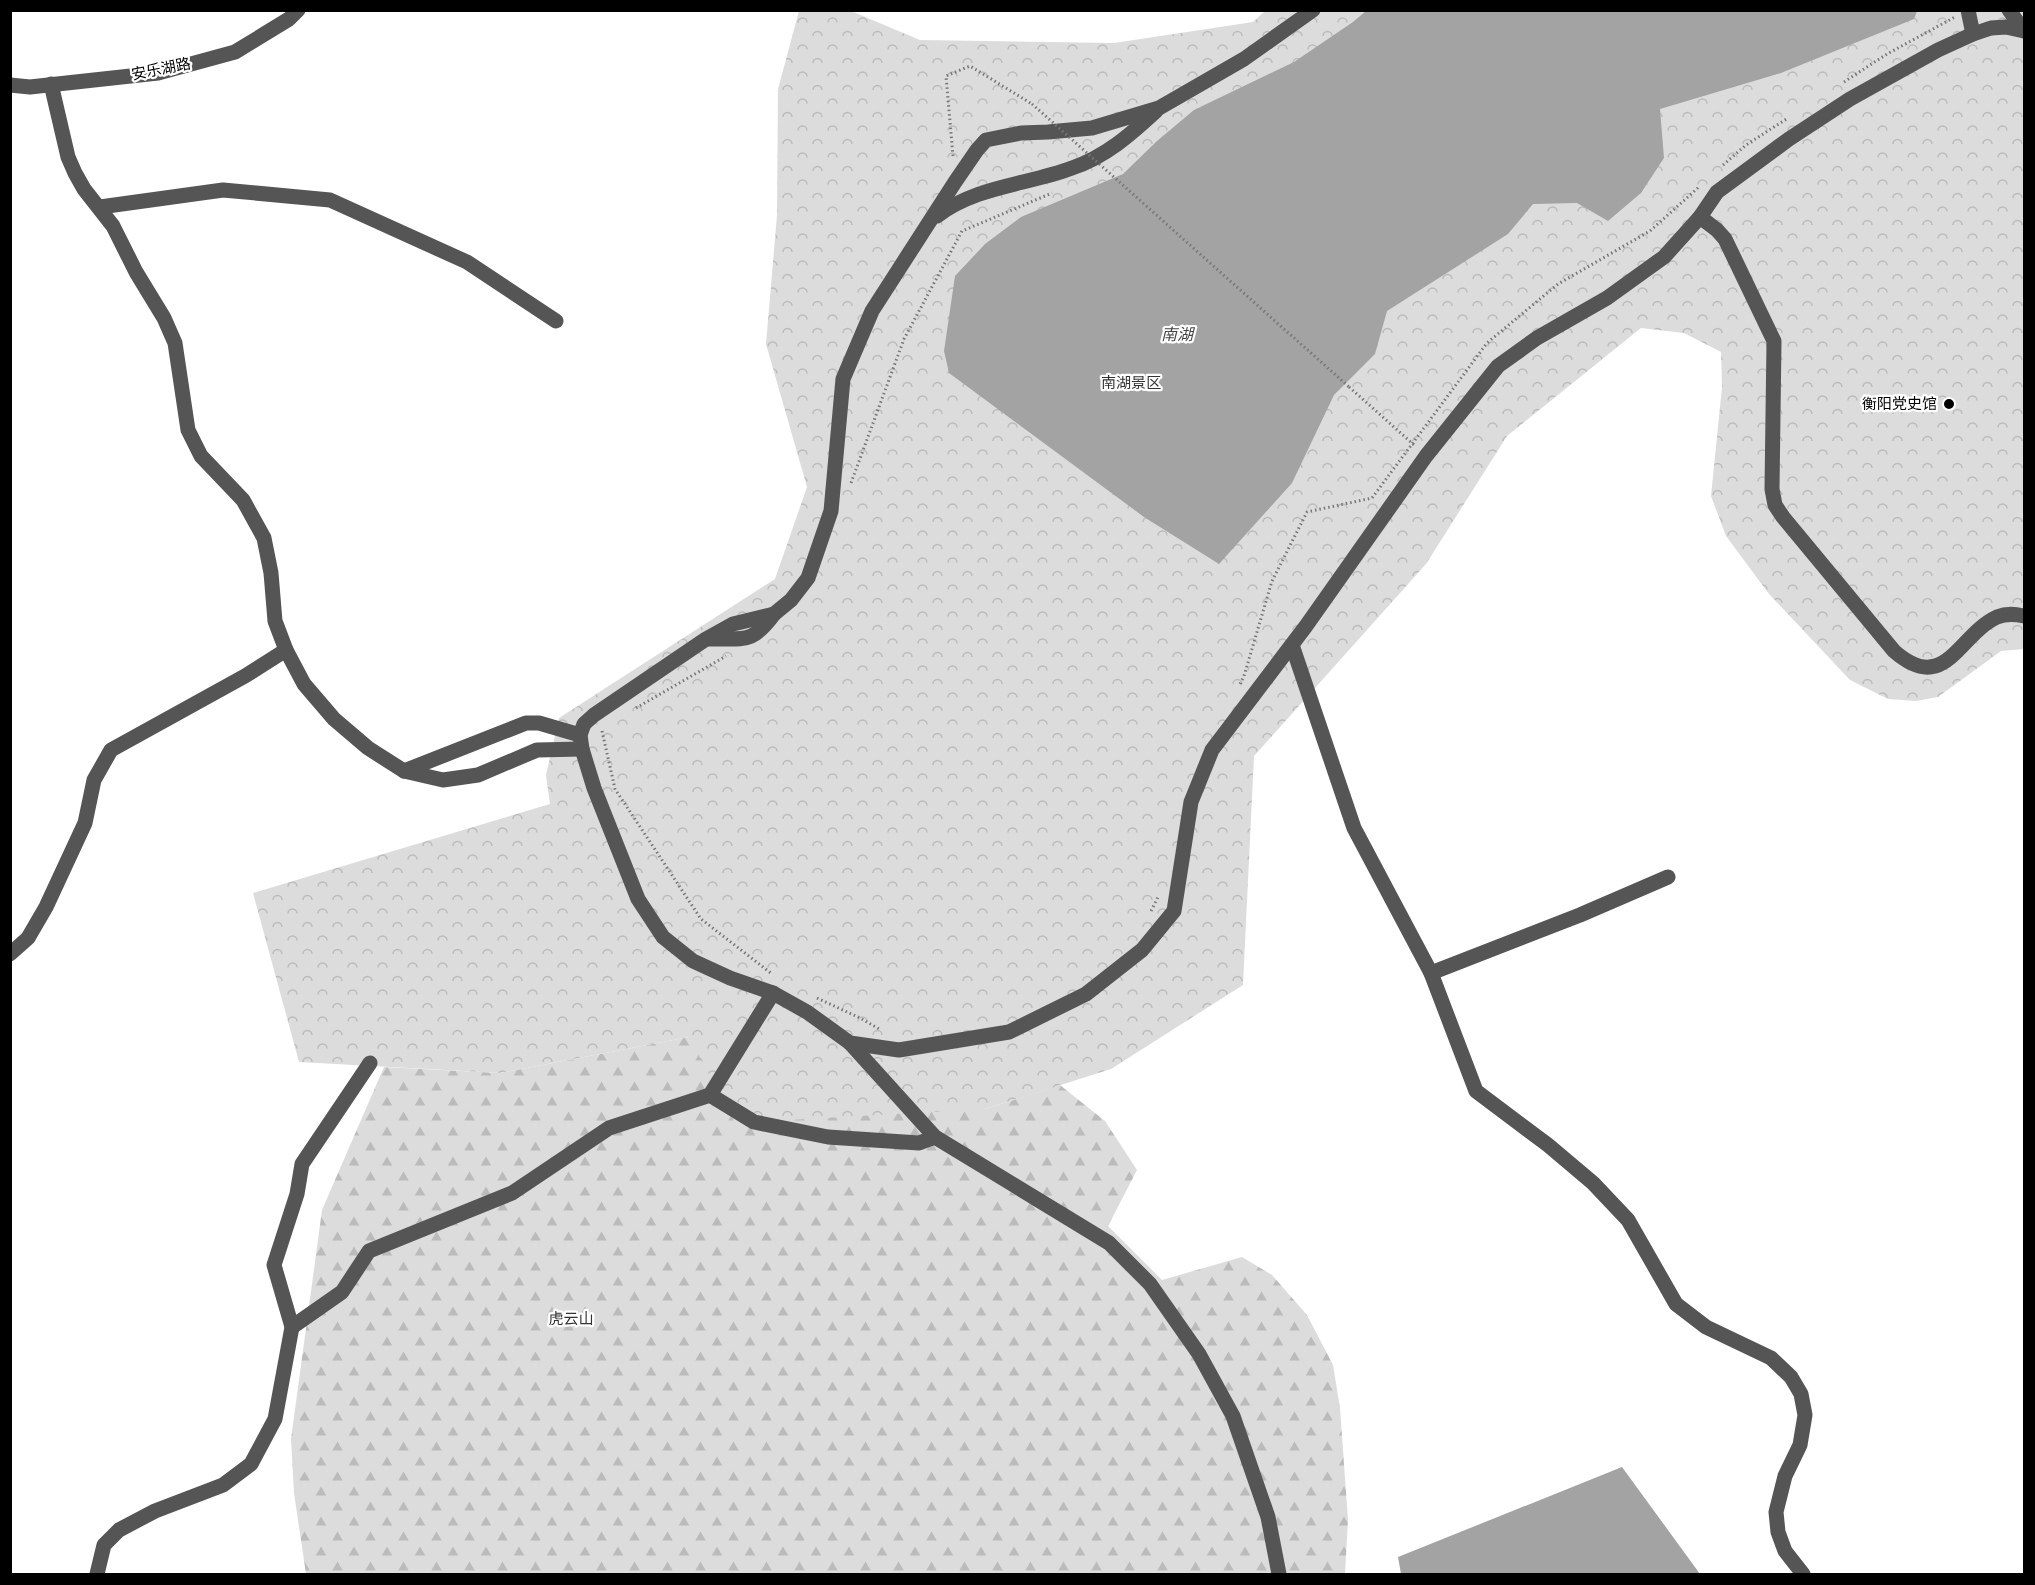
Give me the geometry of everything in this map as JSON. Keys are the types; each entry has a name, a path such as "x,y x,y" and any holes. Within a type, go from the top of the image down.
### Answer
{"street":[{"name":"安乐湖路","path":"10,85 30,87 158,73 235,52 289,19 298,10"},
{"path":"930,221 959,202 1072,168 1105,153 1132,133 1159,108 1244,59 1313,10"},
{"path":"2009,10 2024,31"},
{"path":"1962,13 1972,34"},
{"path":"850,1043 899,1050 1009,1032 1086,994 1142,950 1174,911 1191,802 1212,750 1292,645 1426,456 1498,366 1537,338 1606,298 1664,258 1700,217 1717,192 1789,139 1850,99 1938,50 1972,34 1998,27 2024,31"},
{"path":"51,84 68,157 75,173 84,189 113,226 136,272 164,318 175,343 188,430 196,448 216,474 243,500 264,538 271,573 275,621 286,650 304,684 334,719 368,748 404,771 443,780 478,775 537,750 581,742"},
{"path":"1159,108 1092,128 1021,133 987,140 977,150 872,310 843,379 831,511 808,578 791,600 774,614 733,624 706,639 594,715 584,724 581,742 594,788 638,898 663,937 693,961 730,978 776,986 850,1043 935,1137 1109,1243 1150,1284 1199,1354 1233,1416 1268,1517 1279,1575"},
{"path":"100,207 223,189 330,200 467,262 556,321"},
{"path":"1700,217 1725,239 1774,341 1772,489 1775,505 1783,517 1894,651 1905,661 1916,666 1929,667 1941,664 1953,657 1996,617 2009,613 2025,616"},
{"path":"1292,645 1354,828 1431,974 1476,1090 1593,1183 1628,1220 1676,1304 1706,1327 1772,1358 1791,1377 1802,1394 1805,1414 1800,1445 1785,1476 1776,1512 1778,1532 1785,1551 1803,1575"},
{"path":"11,952 28,938 46,907 84,823 94,780 111,750 245,676 286,650"},
{"path":"404,771 526,723 539,723 581,742"},
{"path":"1431,974 1580,915 1668,877"},
{"path":"292,1327 342,1292 369,1251 512,1193 609,1128 710,1095 776,986"},
{"path":"97,1575 104,1545 119,1530 155,1510 223,1485 251,1464 275,1419 292,1327 274,1265 297,1194 302,1164 370,1063"},
{"path":"710,1095 754,1122 828,1137 919,1143 935,1137"}],"path":[{"path":"1836,87 1887,54 1962,13"},
{"path":"955,182 946,76 970,66 1032,104 1426,456"},
{"path":"1720,169 1746,145 1796,113"},
{"path":"1099,169 1108,164"},
{"path":"1238,686 1244,676 1272,581 1307,512 1372,498 1487,343 1558,284 1650,231 1702,184"},
{"path":"851,483 904,339 962,231 1061,188"},
{"path":"632,711 734,652"},
{"path":"601,728 615,789 701,919 776,986"},
{"path":"1150,913 1160,894"},
{"path":"809,994 860,1018 889,1035"}],"green space":[{"name":"南湖景区","path":"1266,10 2024,11 2024,649 2001,651 1938,697 1916,701 1888,699 1850,680 1769,594 1726,536 1711,496 1722,387 1721,352 1684,333 1641,328 1507,436 1426,564 1254,756 1243,985 1111,1069 985,1109 735,1123 689,1037 500,1073 299,1062 253,893 550,804 546,775 559,718 775,579 807,487 766,344 777,215 778,89 799,11 851,11 920,40 1114,43 1253,22"},
{"name":"虎云山","path":"689,1037 985,1109 1060,1085 1105,1121 1137,1170 1108,1226 1162,1280 1242,1257 1272,1275 1307,1315 1333,1365 1340,1408 1348,1520 1345,1574 306,1574 294,1493 291,1439 322,1210 384,1067 500,1073"}],"water":[{"name":"南湖","path":"1366,11 1917,11 1914,19 1781,73 1660,109 1664,158 1641,193 1608,221 1577,203 1533,204 1508,234 1387,311 1375,354 1334,395 1292,483 1219,564 1144,517 949,373 944,351 955,276 985,244 1021,217 1123,174 1194,110 1294,62"},
{"path":"1622,1467 1700,1574 1401,1574 1398,1557"}],"place":[{"name":"衡阳党史馆","path":"1949,404"}]}
